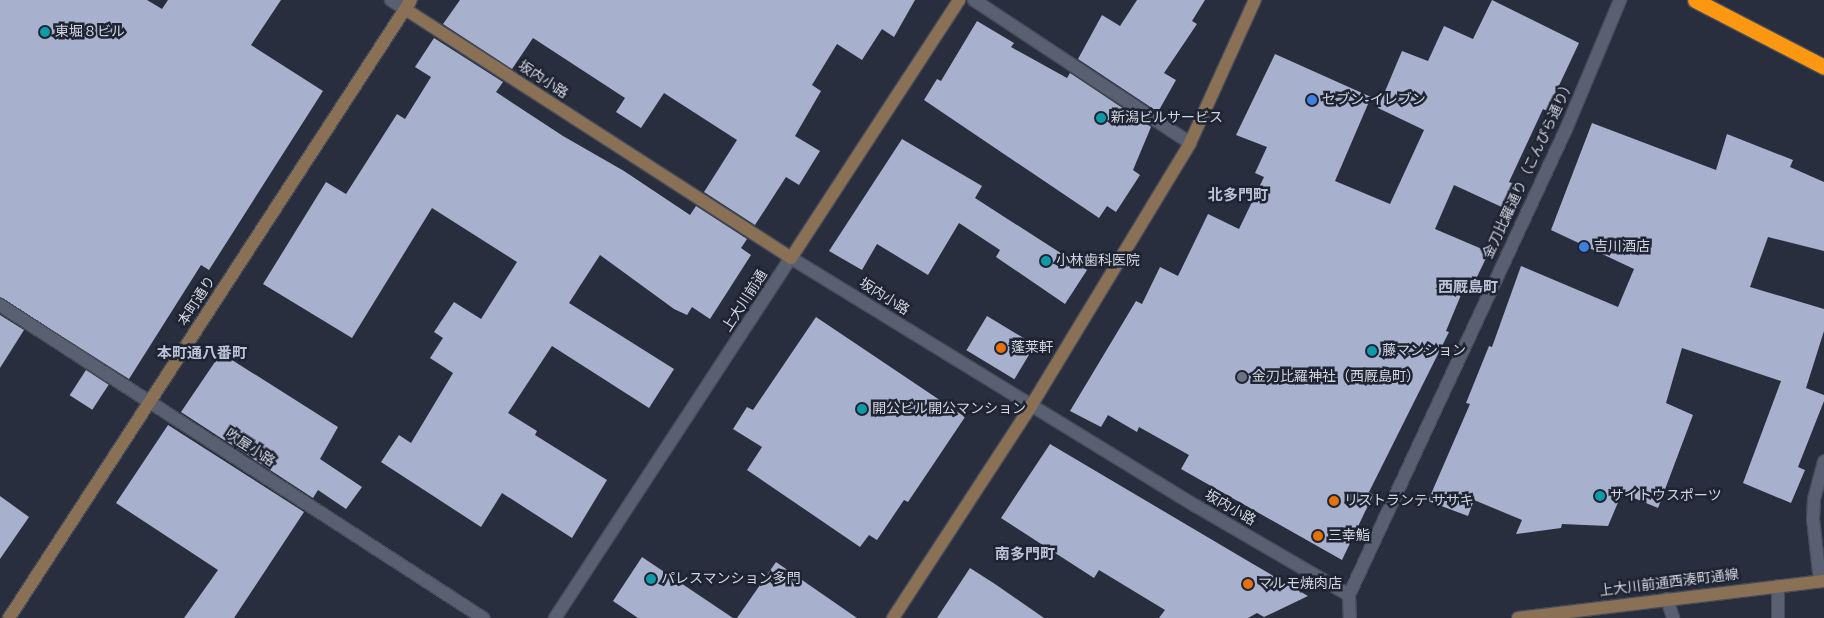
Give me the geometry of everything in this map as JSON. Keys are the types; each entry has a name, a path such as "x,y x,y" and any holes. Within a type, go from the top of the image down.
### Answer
{"highway":[{"path":"1695,0 1824,67"}],"main road":[{"name":"上大川前通","path":"791,258 959,0"},
{"path":"893,618 1031,406 1190,143 1255,0"},
{"name":"坂内小路","path":"408,4 791,258"},
{"name":"本町通り","path":"9,618 408,4"},
{"name":"上大川前通西湊町通線","path":"1518,618 1667,598 1822,581"}],"street":[{"name":"坂内小路","path":"391,0 408,4"},
{"path":"974,0 1190,143"},
{"name":"金刀比羅通り（こんぴら通り）","path":"1349,595 1567,127 1620,0"},
{"name":"坂内小路","path":"791,258 1031,406 1349,595"},
{"name":"上大川前通","path":"555,618 791,258"},
{"name":"吹屋小路","path":"0,305 151,400 483,618"},
{"path":"1822,581 1813,519 1814,499 1824,461"},
{"path":"1778,586 1778,618"},
{"path":"1349,595 1350,618"},
{"path":"1667,598 1673,618"}],"building":[{"path":"0,0 147,0 162,9 168,0 281,0 251,45 323,91 209,270 201,265 129,379 0,297"},
{"path":"460,0 915,0 894,37 882,29 862,60 837,44 812,85 821,91 795,136 820,151 799,185 786,177 755,225 704,192 737,140 664,93 641,128 616,112 625,98 533,38 512,69 443,24"},
{"path":"1137,0 1205,0 1192,21 1197,24 1164,73 1176,80 1158,112 1078,59 1102,15 1120,26"},
{"path":"1492,0 1579,43 1547,111 1543,109 1509,182 1517,185 1506,209 1454,185 1435,229 1489,252 1475,281 1468,278 1446,331 1449,332 1369,492 1373,495 1342,560 1181,469 1189,455 1139,427 1137,432 1108,415 1101,427 1070,411 1136,301 1142,304 1160,267 1178,276 1208,214 1239,229 1264,177 1255,173 1267,147 1236,135 1275,54 1371,97 1335,181 1390,204 1424,130 1378,108 1402,51 1428,61 1444,26 1473,39"},
{"path":"977,21 1014,43 1011,47 1067,78 1070,73 1151,127 1133,170 1140,175 1116,212 1107,206 1099,218 924,100 937,79 941,81"},
{"path":"434,38 503,82 496,92 563,136 624,171 690,215 696,206 747,239 741,248 751,255 710,319 692,307 687,315 674,309 600,255 569,303 674,369 649,408 552,346 508,413 537,431 535,435 607,480 572,538 502,493 481,527 381,462 399,435 411,443 453,373 430,358 443,338 434,332 454,302 481,319 517,262 432,208 352,338 263,284 326,182 346,194 397,114 405,119 431,77 415,67"},
{"path":"1592,123 1716,170 1727,134 1793,160 1790,167 1824,182 1824,251 1768,237 1750,287 1824,309 1824,331 1806,388 1824,395 1824,401 1798,467 1805,470 1791,503 1743,483 1781,381 1682,348 1666,403 1693,415 1658,508 1622,493 1608,526 1562,524 1561,528 1516,534 1522,520 1474,500 1468,516 1428,501 1470,404 1466,403 1489,346 1492,347 1521,266 1618,307 1634,269 1551,230"},
{"path":"902,139 982,186 975,198 1087,270 1065,304 996,257 1000,250 959,223 928,275 877,244 862,270 829,251"},
{"path":"0,315 24,330 0,368"},
{"name":"蓬莱軒","path":"987,316 1035,345 1014,379 966,350"},
{"name":"開公ビル開公マンション","path":"816,317 965,417 908,502 904,500 877,540 869,535 860,547 747,470 762,447 733,429 747,407 753,410"},
{"path":"221,353 338,427 320,459 362,487 346,509 318,490 313,498 181,412"},
{"path":"86,370 109,385 92,410 70,395"},
{"path":"168,425 304,512 234,618 184,618 218,570 116,503"},
{"path":"1050,444 1308,596 1264,617 1257,613 1248,618 1159,618 1165,610 1099,570 1094,578 1001,518"},
{"path":"0,496 29,517 0,559"},
{"name":"パレスマンション多門","path":"642,557 733,618 638,618 613,601"},
{"path":"776,562 857,618 737,618"},
{"path":"970,568 995,584 1044,618 937,618"}],"place":[{"name":"東堀８ビル","path":"45,32"},
{"name":"セブン-イレブン","path":"1312,100"},
{"name":"新潟ビルサービス","path":"1101,118"},
{"name":"吉川酒店","path":"1584,247"},
{"name":"小林歯科医院","path":"1046,261"},
{"name":"蓬莱軒","path":"1001,348"},
{"name":"藤マンション","path":"1372,351"},
{"name":"金刀比羅神社（西厩島町）","path":"1242,377"},
{"name":"開公ビル開公マンション","path":"862,409"},
{"name":"サイトウスポーツ","path":"1600,496"},
{"name":"リストランテ ササキ","path":"1334,501"},
{"name":"三幸鮨","path":"1318,536"},
{"name":"パレスマンション多門","path":"651,579"},
{"name":"マルモ焼肉店","path":"1248,584"}],"district":[{"name":"北多門町","path":"1238,196"},
{"name":"西厩島町","path":"1468,288"},
{"name":"本町通八番町","path":"202,354"},
{"name":"南多門町","path":"1025,555"}]}
